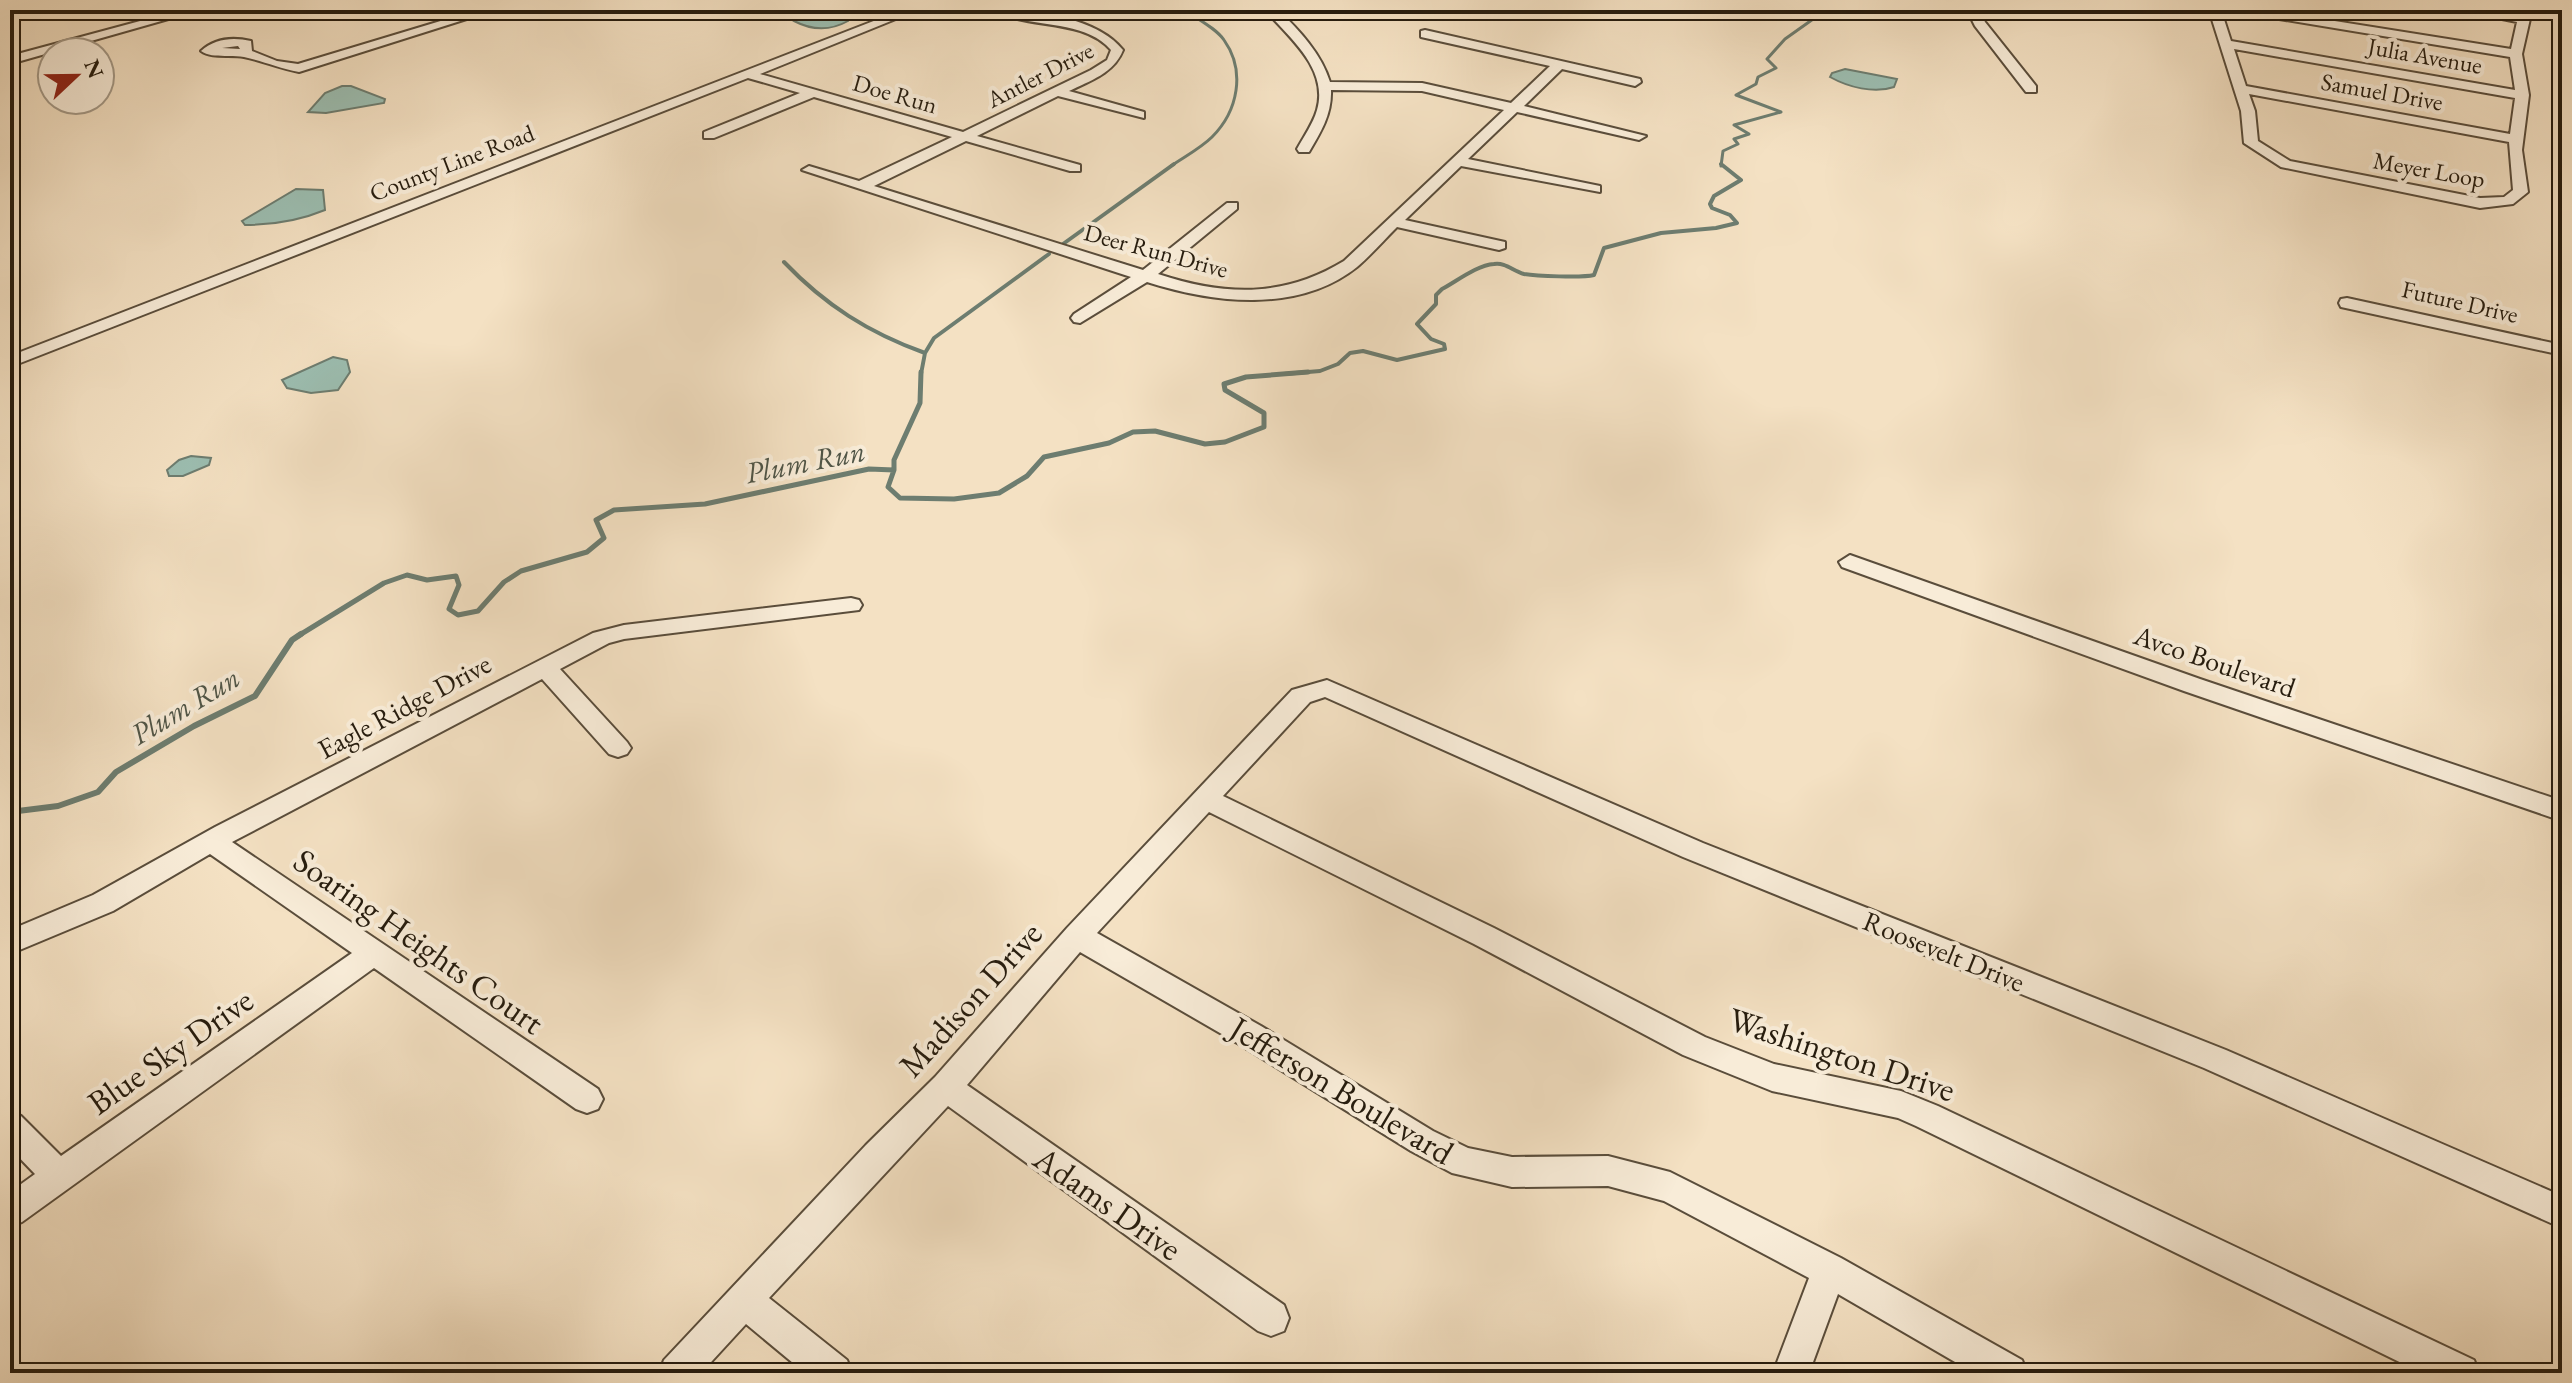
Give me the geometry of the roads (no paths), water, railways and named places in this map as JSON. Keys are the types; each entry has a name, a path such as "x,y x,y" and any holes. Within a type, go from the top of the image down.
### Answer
{"street":[{"path":"10,60 194,10"},
{"path":"337,10 363,10"},
{"path":"246,53 274,64 299,68 489,10"},
{"name":"County Line Road","path":"10,362 912,10"},
{"name":"Antler Drive","path":"861,186 1057,92 1112,62 1117,50 1113,42 1094,32 1006,10"},
{"path":"1271,10 1312,58 1324,86 1325,105 1304,149"},
{"path":"1973,10 1979,23 2031,89"},
{"name":"Meyer Loop","path":"2215,10 2248,111 2251,143 2274,158 2338,176 2496,203 2518,196 2521,192 2516,139 2522,95 2516,54 2525,15"},
{"path":"2243,10 2516,54"},
{"path":"2463,10 2525,15"},
{"path":"1425,34 1635,82"},
{"name":"Julia Avenue","path":"2227,44 2522,95"},
{"name":"Deer Run Drive","path":"809,170 1146,277 1229,296 1259,296 1301,290 1333,276 1560,64"},
{"name":"Doe Run","path":"750,75 1075,168"},
{"path":"1324,86 1422,87 1639,136"},
{"name":"Samuel Drive","path":"2241,89 2516,139"},
{"path":"1057,92 1139,115"},
{"path":"709,135 813,93"},
{"path":"1457,161 1595,189"},
{"path":"1080,318 1146,277 1232,206"},
{"path":"1394,222 1499,245"},
{"name":"Future Drive","path":"2347,303 2562,350"},
{"name":"Avco Boulevard","path":"1850,562 2192,685 2562,811"},
{"name":"Eagle Ridge Drive","path":"10,942 103,903 211,841 601,638 624,632 851,605"},
{"path":"545,667 618,748"},
{"name":"Madison Drive","path":"677,1373 946,1087 1077,936 1301,696 1327,688"},
{"name":"Roosevelt Drive","path":"1327,688 1693,850 2215,1059 2562,1212"},
{"name":"Washington Drive","path":"1206,799 1484,936 1694,1046 1772,1077 1901,1105 1927,1116 2461,1373"},
{"name":"Soaring Heights Court","path":"211,841 587,1099"},
{"name":"Jefferson Boulevard","path":"1077,936 1250,1035 1422,1141 1464,1162 1512,1172 1608,1171 1670,1187 1829,1270 2009,1373"},
{"name":"Blue Sky Drive","path":"10,1211 374,953"},
{"name":"Adams Drive","path":"946,1087 1271,1318"},
{"path":"10,1126 59,1176"},
{"path":"1791,1373 1829,1270"},
{"path":"744,1300 834,1373"}],"waterway":[{"path":"1173,165 1198,149 1221,127 1236,90 1235,65 1224,40 1185,10"},
{"name":"Plum Run","path":"1721,164 1723,151 1738,144 1734,139 1749,134 1734,125 1781,112 1736,95 1756,84 1758,77 1776,68 1767,59 1785,39 1816,17 1816,10"},
{"name":"Plum Run","path":"1308,372 1338,364 1350,353 1363,351 1397,360 1445,349 1444,344 1431,339 1417,324 1436,304 1436,295 1442,289 1481,267 1505,265 1530,275 1594,275 1604,248 1661,233 1737,223 1730,215 1712,208 1710,204 1714,196 1741,180 1721,164"},
{"path":"1063,244 1173,165"},
{"path":"925,353 934,338 1049,254"},
{"path":"784,262 815,292 849,316 925,353"},
{"path":"921,374 925,353"},
{"path":"894,470 894,460 920,403 921,372"},
{"name":"Plum Run","path":"894,470 888,487 900,498 954,499 999,493 1027,476 1044,457 1109,443 1133,432 1155,431 1205,444 1225,442 1264,427 1264,413 1225,390 1224,384 1246,377 1308,372"},
{"name":"Plum Run","path":"1284,374 1308,372"},
{"name":"Plum Run","path":"298,636 384,583 407,575 427,580 456,576 459,585 449,609 458,615 478,611 504,582 521,571 587,552 604,538 596,520 614,510 705,504 869,469 894,470"},
{"name":"Plum Run","path":"10,812 58,806 98,792 116,772 194,726 255,696 292,640 298,636"}]}
